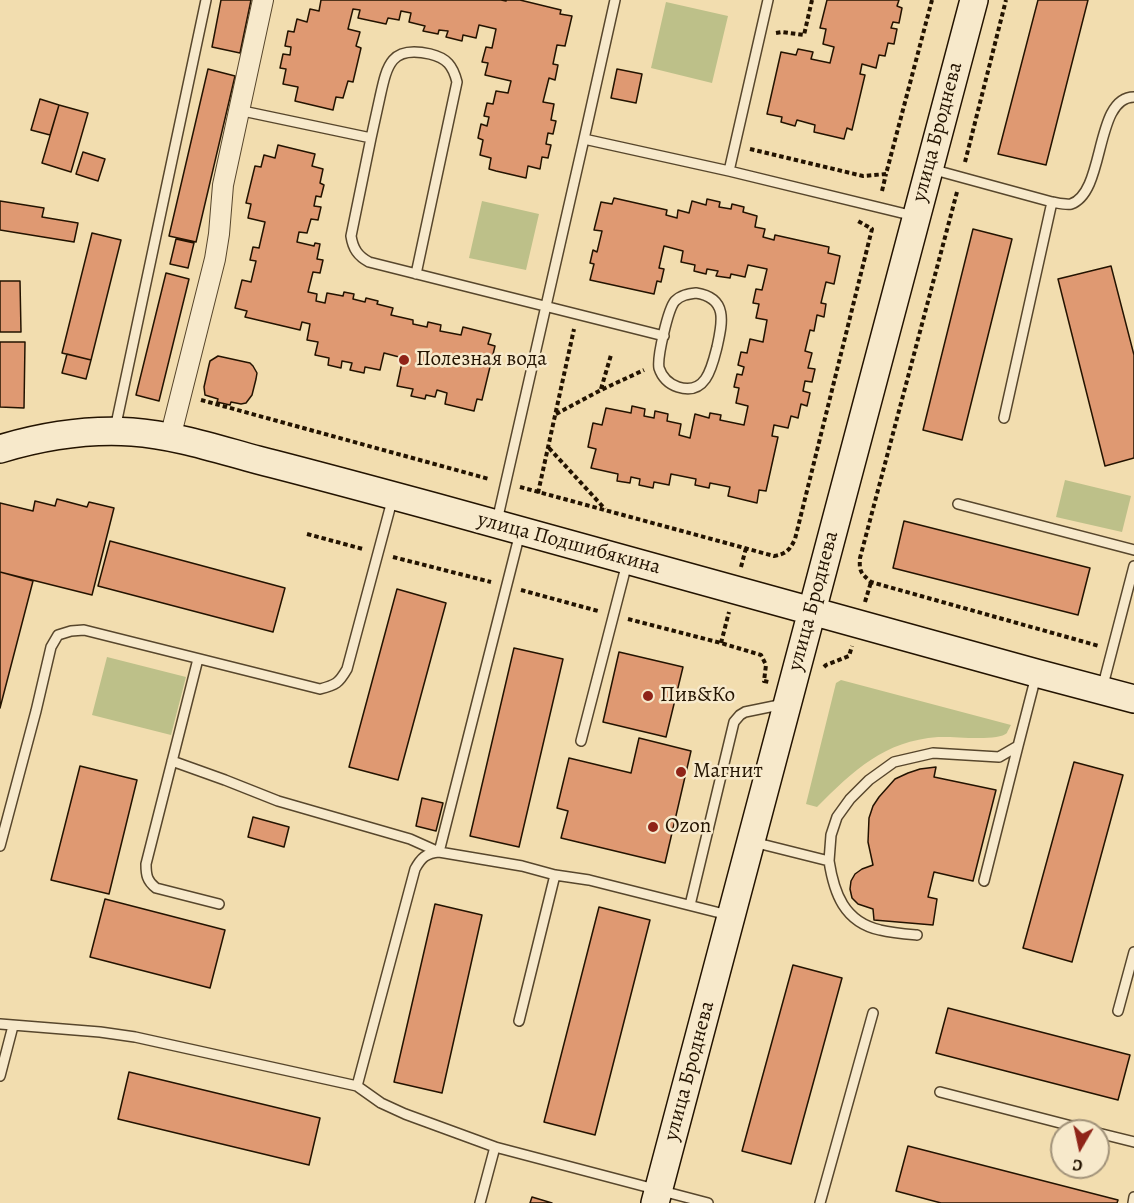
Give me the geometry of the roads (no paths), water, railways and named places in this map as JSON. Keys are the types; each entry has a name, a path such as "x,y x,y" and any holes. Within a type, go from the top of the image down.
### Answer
{"main road":[{"name":"улица Броднева","path":"657,1196 974,0"},
{"name":"улица Подшибякина","path":"0,449 60,435 90,432 114,431 170,438 394,496 1036,674 1134,699"}],"street":[{"path":"170,438 215,259 223,185 263,0"}],"lane":[{"path":"114,431 206,0"},
{"path":"439,852 506,586 508,527 505,483 615,0"},
{"path":"729,171 768,0"},
{"path":"416,274 457,82 454,69 445,60 433,54 417,52 402,53 393,59 386,70 351,236 357,253 369,262 416,274 546,306 664,336"},
{"path":"928,168 1052,202 1070,204 1082,197 1090,183 1109,117 1118,104 1129,97 1134,97"},
{"path":"238,110 371,138"},
{"path":"584,139 916,216"},
{"path":"1004,418 1052,202"},
{"path":"696,293 705,295 713,300 721,311 722,325 711,370 704,382 696,386 678,387 669,383 663,376 659,368 659,359 664,336 670,309 683,296 696,293"},
{"path":"0,846 51,647 58,635 84,630 320,688 331,686 341,681 347,669 394,496"},
{"path":"958,504 1134,550"},
{"path":"581,741 628,560"},
{"path":"1102,690 1134,566"},
{"path":"198,659 146,864 146,874 149,882 156,888 219,904"},
{"path":"984,880 1036,674"},
{"path":"690,905 734,722 745,712 787,704"},
{"path":"917,935 879,930 858,921 842,905 832,883 829,861 831,836 837,817 849,799 869,780 894,762 933,753 999,757 1018,746"},
{"path":"172,761 278,801 410,839 439,852 589,880 731,916"},
{"path":"750,841 829,861"},
{"path":"357,1086 415,869 420,858 439,852"},
{"path":"519,1021 555,875"},
{"path":"1118,1011 1134,952"},
{"path":"820,1203 873,1013"},
{"path":"0,1024 135,1037 357,1086 381,1103 405,1114 495,1147 657,1196 708,1203"},
{"path":"0,1076 13,1026"},
{"path":"940,1092 1050,1120"},
{"path":"1110,1136 1134,1142"},
{"path":"480,1203 495,1147"},
{"path":"1132,1203 1134,1197"}],"place":[{"name":"Полезная вода","path":"404,360"},
{"name":"Пив&Ко","path":"648,696"},
{"name":"Магнит","path":"681,772"},
{"name":"Ozon","path":"653,827"}]}
